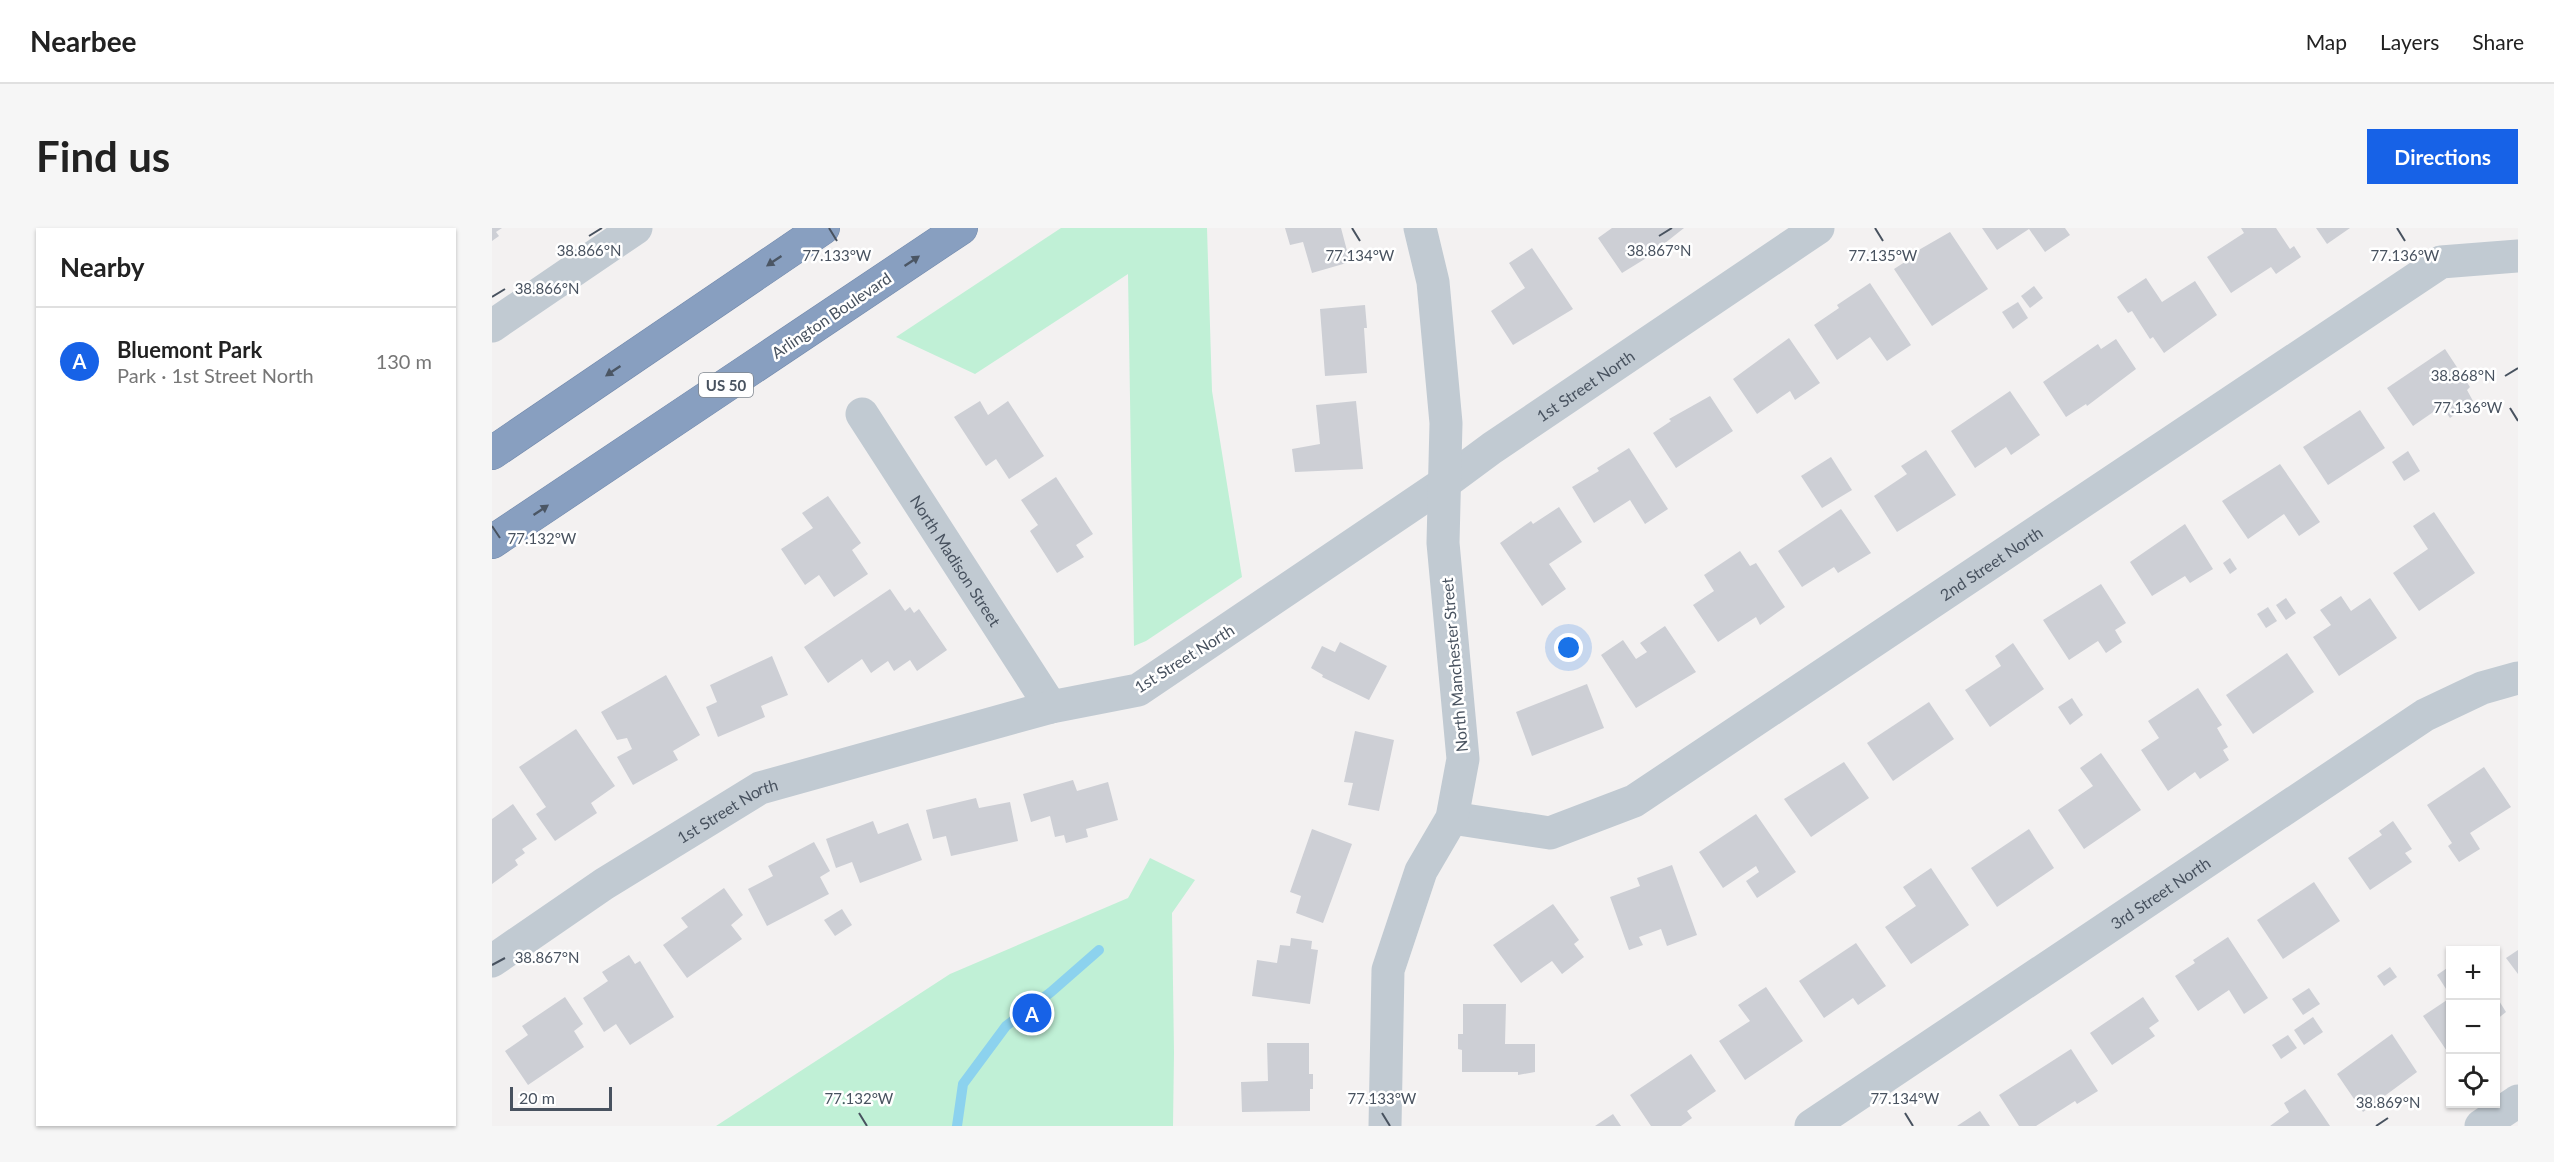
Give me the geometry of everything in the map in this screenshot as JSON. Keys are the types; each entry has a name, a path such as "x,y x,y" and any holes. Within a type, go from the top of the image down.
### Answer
{"highway":[{"path":"492,453 823,228"},
{"name":"Arlington Boulevard","path":"492,542 960,228"}],"street":[{"path":"492,326 636,228"},
{"name":"North Manchester Street","path":"1385,1126 1388,970 1421,871 1452,818 1463,759 1443,543 1446,423 1433,282 1420,228"},
{"name":"1st Street North","path":"492,961 604,884 760,788 1051,707 1138,690 1818,228"},
{"name":"2nd Street North","path":"1452,818 1551,833 1634,801 2441,262 2518,255"},
{"name":"North Madison Street","path":"862,414 1051,707"},
{"name":"3rd Street North","path":"1811,1126 2425,715 2481,688 2518,678"},
{"path":"2481,1126 2518,1101"}],"green space":[{"path":"1061,228 1207,228 1212,391 1242,577 1146,641 1134,646 1128,274 975,374 896,337"},
{"path":"1150,858 1195,880 1172,913 1173,1126 716,1126 950,974 1128,898"}],"building":[{"path":"492,228 502,228 496,232 499,236 492,241"},
{"path":"1285,228 1341,228 1350,262 1312,273 1303,242 1290,245"},
{"path":"1612,228 1684,228 1660,247 1661,249 1622,273 1598,238"},
{"path":"1982,228 2065,228 2070,235 2045,252 2029,229 1997,250"},
{"path":"2241,228 2276,228 2290,249 2294,246 2301,257 2276,274 2271,267 2231,293 2207,257 2244,233"},
{"path":"2316,228 2350,228 2327,244"},
{"path":"1950,232 1988,289 1932,326 1894,269 1911,258 1910,255"},
{"path":"1532,248 1573,309 1513,345 1491,311 1525,288 1509,263"},
{"path":"2146,278 2162,302 2195,281 2217,315 2164,353 2153,337 2150,339 2132,311 2128,313 2117,297"},
{"path":"1870,283 1911,345 1887,361 1870,337 1837,360 1814,325 1839,308 1837,305"},
{"path":"2034,286 2043,298 2030,308 2021,296"},
{"path":"2018,302 2028,318 2013,329 2002,312"},
{"path":"1365,305 1367,373 1325,376 1320,309"},
{"path":"1789,338 1820,383 1795,400 1790,391 1757,414 1733,379"},
{"path":"2116,339 2136,369 2087,406 2086,404 2066,417 2043,382 2098,344 2101,349"},
{"path":"2445,349 2470,387 2467,390 2473,401 2450,418 2442,406 2413,426 2387,388"},
{"path":"2010,391 2040,435 2011,455 2006,447 1975,468 1951,431"},
{"path":"1710,396 1733,431 1676,468 1653,433 1671,421 1669,419"},
{"path":"980,401 988,415 1008,401 1044,456 1009,479 996,459 986,466 954,417"},
{"path":"1356,401 1363,469 1295,472 1292,449 1320,444 1316,405"},
{"path":"2360,410 2385,448 2328,485 2303,447"},
{"path":"1629,448 1668,509 1645,524 1630,500 1594,523 1572,487 1599,471 1597,468"},
{"path":"1926,450 1956,495 1897,532 1874,496 1907,474 1901,466"},
{"path":"2408,451 2420,471 2404,481 2392,462"},
{"path":"1831,457 1852,490 1822,508 1801,476"},
{"path":"2280,464 2320,522 2299,536 2284,514 2248,539 2222,501"},
{"path":"1056,477 1093,534 1076,545 1084,557 1057,573 1030,531 1038,525 1021,500"},
{"path":"828,496 861,543 852,550 868,574 834,597 819,575 805,585 781,549 813,528 802,513"},
{"path":"1559,507 1582,542 1549,564 1566,589 1542,606 1500,543 1531,521 1533,524"},
{"path":"1841,509 1871,553 1838,573 1834,567 1802,587 1778,551"},
{"path":"2434,512 2475,573 2419,611 2393,573 2428,549 2413,526"},
{"path":"2185,524 2213,569 2190,583 2185,576 2152,596 2130,562"},
{"path":"1740,551 1750,566 1756,563 1785,607 1760,625 1756,617 1718,642 1693,605 1714,591 1704,575"},
{"path":"2230,558 2237,569 2230,574 2223,563"},
{"path":"2101,584 2126,623 2115,630 2122,642 2106,653 2098,641 2069,660 2043,620"},
{"path":"890,589 905,611 910,607 914,613 919,609 947,650 917,671 910,660 894,671 888,661 871,673 862,659 828,683 804,647"},
{"path":"2341,596 2351,611 2370,598 2397,638 2339,676 2313,637 2331,625 2320,610"},
{"path":"2286,598 2296,613 2286,620 2276,605"},
{"path":"2268,607 2277,621 2266,628 2257,614"},
{"path":"1665,626 1696,672 1636,708 1601,655 1623,640 1636,659 1647,652 1640,643"},
{"path":"1340,642 1387,666 1369,700 1322,677 1323,675 1311,668 1322,646 1335,652"},
{"path":"2013,643 2044,689 1990,727 1965,690 2001,666 1995,656"},
{"path":"2287,653 2314,692 2253,734 2226,695"},
{"path":"772,656 788,695 761,706 765,717 718,737 706,707 717,702 710,685"},
{"path":"666,675 700,735 673,751 678,760 633,785 617,757 632,749 627,738 617,740 601,712"},
{"path":"1587,684 1604,728 1532,756 1516,712"},
{"path":"2198,688 2222,725 2217,728 2228,747 2223,750 2229,760 2200,779 2195,772 2168,791 2141,750 2159,738 2148,721"},
{"path":"2072,698 2083,715 2070,725 2058,707"},
{"path":"1929,702 1954,739 1893,781 1867,743"},
{"path":"576,729 615,786 591,803 597,813 555,841 536,814 546,807 519,767"},
{"path":"1355,731 1394,740 1379,811 1348,805 1353,783 1344,782"},
{"path":"2101,753 2141,810 2084,849 2058,810 2093,786 2080,768"},
{"path":"1844,762 1869,798 1811,837 1784,799"},
{"path":"2484,767 2511,807 2470,833 2480,849 2459,862 2448,846 2452,843 2427,805"},
{"path":"1073,780 1077,791 1108,782 1118,820 1086,829 1088,837 1066,843 1064,835 1055,837 1050,816 1031,822 1023,794"},
{"path":"976,798 979,808 1010,802 1018,841 951,856 946,836 933,839 926,810"},
{"path":"513,804 537,839 522,849 525,853 515,860 518,865 492,884 492,819"},
{"path":"1756,814 1796,872 1757,898 1746,881 1759,872 1756,866 1723,888 1699,852"},
{"path":"873,821 878,834 908,823 922,860 860,883 852,862 836,868 826,839"},
{"path":"2393,821 2412,849 2405,853 2412,862 2370,890 2348,858 2382,835 2379,831"},
{"path":"1312,829 1352,844 1323,923 1296,913 1301,896 1290,892"},
{"path":"2029,829 2054,868 1997,907 1971,868"},
{"path":"814,842 830,871 820,877 829,894 767,926 748,889 773,876 768,866"},
{"path":"1672,865 1697,935 1667,946 1661,929 1639,937 1643,945 1629,950 1610,897 1640,886 1637,878"},
{"path":"1931,868 1969,925 1911,964 1885,927 1916,906 1903,887"},
{"path":"2314,882 2340,921 2283,959 2257,920"},
{"path":"724,888 743,915 731,925 742,939 687,978 663,945 688,927 681,918"},
{"path":"1553,904 1579,940 1574,944 1584,957 1562,974 1552,961 1521,983 1493,945"},
{"path":"842,909 852,925 835,936 824,920"},
{"path":"2228,937 2268,998 2244,1014 2229,990 2198,1011 2175,976 2195,963 2193,960"},
{"path":"1291,938 1312,941 1311,949 1318,950 1310,1004 1252,996 1257,960 1277,963 1280,945 1290,946"},
{"path":"1856,943 1886,986 1858,1005 1853,998 1824,1018 1799,981"},
{"path":"2518,950 2518,974 2506,958"},
{"path":"629,955 635,964 640,961 674,1017 630,1045 616,1024 604,1032 583,998 608,981 602,972"},
{"path":"2390,967 2397,977 2384,986 2377,976"},
{"path":"2446,969 2446,989 2437,975"},
{"path":"1766,987 1803,1041 1745,1080 1719,1041 1750,1021 1738,1005"},
{"path":"2309,988 2320,1004 2303,1015 2292,999"},
{"path":"565,997 583,1024 574,1031 584,1047 528,1085 505,1051 528,1035 522,1026"},
{"path":"2143,997 2159,1021 2149,1028 2155,1036 2112,1065 2090,1033"},
{"path":"2446,1001 2446,1050 2423,1016"},
{"path":"2500,1002 2506,1012 2500,1017"},
{"path":"1463,1004 1506,1004 1505,1044 1535,1044 1535,1072 1518,1075 1518,1072 1462,1072 1462,1050 1458,1049 1458,1034 1463,1034"},
{"path":"2313,1017 2323,1032 2304,1045 2294,1030"},
{"path":"2392,1034 2417,1072 2363,1112 2337,1074"},
{"path":"2288,1035 2297,1048 2281,1059 2272,1045"},
{"path":"1267,1043 1309,1043 1309,1074 1313,1074 1310,1111 1242,1112 1241,1082 1268,1081"},
{"path":"2071,1049 2098,1091 2077,1104 2075,1101 2036,1126 2019,1126 1999,1095"},
{"path":"1691,1054 1716,1091 1687,1111 1692,1118 1681,1126 1651,1126 1630,1095"},
{"path":"2305,1089 2330,1126 2270,1126 2289,1112 2284,1103"},
{"path":"1980,1111 1990,1126 1957,1126"},
{"path":"1613,1114 1621,1126 1595,1126"}],"waterway":[{"path":"957,1126 963,1084 1006,1026 1051,992 1099,950"}],"place":[{"name":"Bluemont Park","path":"1032,1013"}]}
